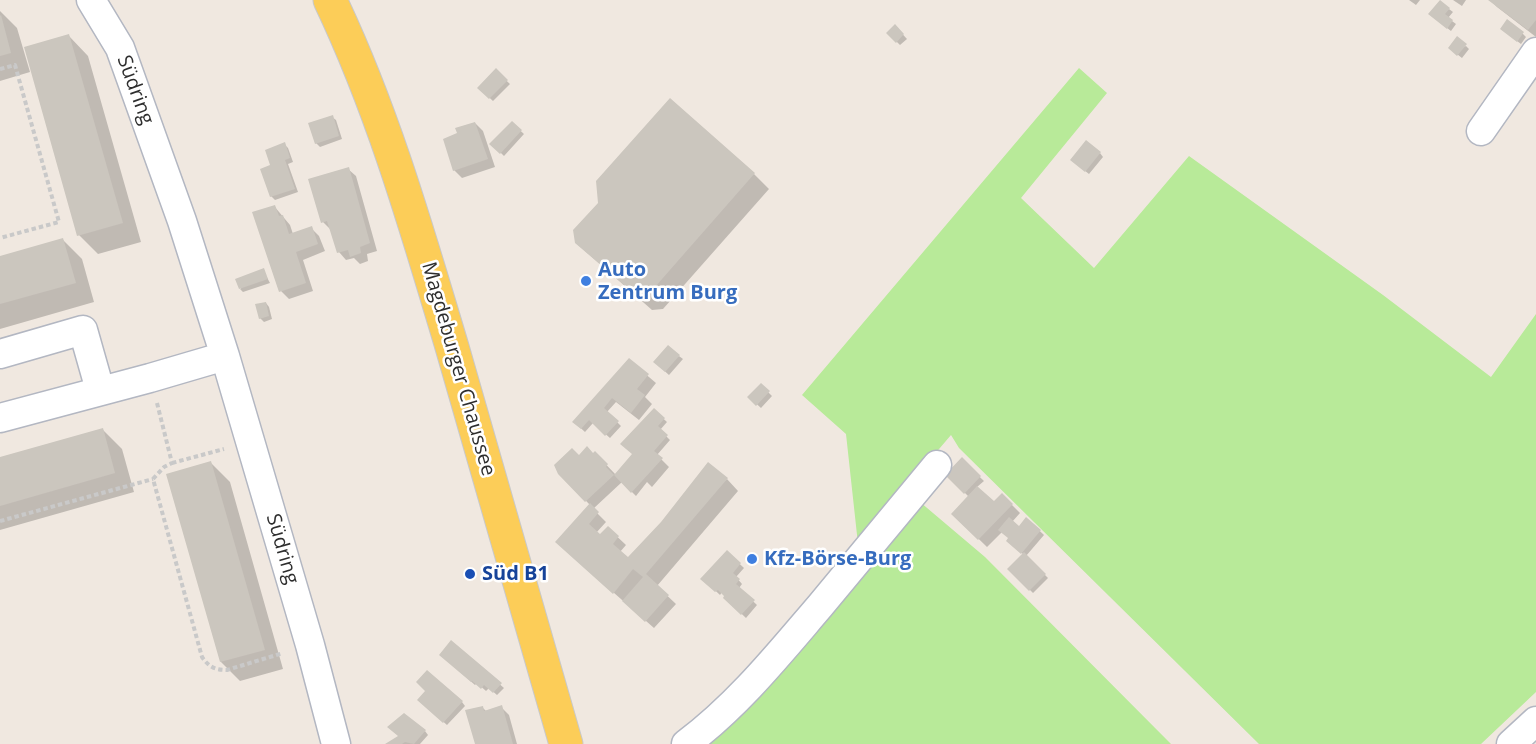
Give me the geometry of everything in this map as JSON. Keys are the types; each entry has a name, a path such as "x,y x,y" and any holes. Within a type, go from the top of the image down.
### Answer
{"main road":[{"name":"Magdeburger Chaussee","path":"330,0 358,63 401,179 476,428 566,744"}],"street":[{"name":"Südring","path":"91,0 120,48 182,220 225,356 310,645 336,744"},
{"path":"1481,130 1536,52"},
{"path":"0,354 83,330 100,390"},
{"path":"0,418 225,356"},
{"path":"686,744 711,725 740,697 776,657 937,465"},
{"path":"1511,744 1536,721"}],"path":[{"path":"0,69 15,65 59,222 0,238"},
{"path":"150,378 172,463"},
{"path":"0,521 153,479 164,467 172,463 250,441"},
{"path":"153,479 202,657 208,665 218,670 226,670 310,645"}],"green space":[{"path":"1079,68 1107,93 1021,198 1094,268 1189,156 1383,295 1491,377 1536,314 1536,692 1481,744 1259,744 959,448 951,435 858,544 846,434 802,395"},
{"path":"920,502 985,557 1171,744 703,744"}],"building":[{"path":"1440,0 1450,8 1445,14 1453,20 1447,29 1428,14"},
{"path":"1488,0 1536,0 1536,20 1528,30"},
{"path":"0,16 11,53 0,56"},
{"path":"1507,19 1524,32 1517,42 1500,29"},
{"path":"895,24 904,34 896,43 886,33"},
{"path":"69,34 123,223 77,236 24,47"},
{"path":"1457,36 1467,44 1457,56 1448,48"},
{"path":"496,68 508,80 489,99 477,88"},
{"path":"670,98 755,173 648,295 636,295 575,243 573,230 598,203 596,181"},
{"path":"333,115 339,136 315,144 308,123"},
{"path":"512,121 522,130 500,154 489,144"},
{"path":"475,122 488,159 453,171 443,139 457,133 455,128"},
{"path":"1086,140 1101,152 1085,172 1070,160"},
{"path":"285,142 290,158 285,160 295,189 270,197 260,169 270,165 265,150"},
{"path":"349,167 370,243 360,247 361,253 350,257 348,250 337,253 327,221 321,223 308,179"},
{"path":"275,205 279,216 283,215 289,234 312,226 318,244 296,252 306,283 279,292 252,212"},
{"path":"63,238 76,283 0,304 0,256"},
{"path":"264,268 268,279 239,289 235,279"},
{"path":"266,302 269,316 259,319 255,304"},
{"path":"668,345 680,355 665,372 653,362"},
{"path":"629,358 649,374 637,389 645,395 631,413 612,398 604,408 619,421 605,436 589,420 581,429 572,422"},
{"path":"761,383 770,391 756,406 747,397"},
{"path":"654,408 665,418 658,426 668,435 654,451 663,458 631,493 614,475 632,454 620,444"},
{"path":"103,428 115,473 0,506 0,457"},
{"path":"587,446 608,464 606,467 614,475 585,502 558,474 554,465 572,448 579,455"},
{"path":"962,457 981,476 964,494 945,475"},
{"path":"211,461 265,650 220,662 166,474"},
{"path":"708,462 728,478 646,574 669,595 645,622 622,601 643,577 633,569 613,594 555,542 590,503 599,512 589,524 600,534 608,526 619,536 613,544 628,557 661,522"},
{"path":"977,486 994,501 1002,493 1013,504 978,540 951,514"},
{"path":"1009,517 1019,526 1026,517 1041,530 1021,554 1006,541 1008,538 998,530"},
{"path":"727,550 741,563 733,573 740,579 736,584 755,600 741,615 718,590 715,592 700,579"},
{"path":"1024,552 1046,574 1029,591 1007,569"},
{"path":"451,640 502,683 493,693 484,685 481,689 471,682 439,655"},
{"path":"427,670 463,701 443,723 417,700 425,691 416,682"},
{"path":"502,705 513,744 475,744 465,710 483,706 484,711"},
{"path":"404,713 426,730 414,744 405,742 385,744 398,736 387,727"}],"place":[{"name":"Auto Zentrum Burg","path":"586,281"},
{"name":"Kfz-Börse-Burg","path":"752,559"},
{"name":"Süd B1","path":"470,574"}]}
